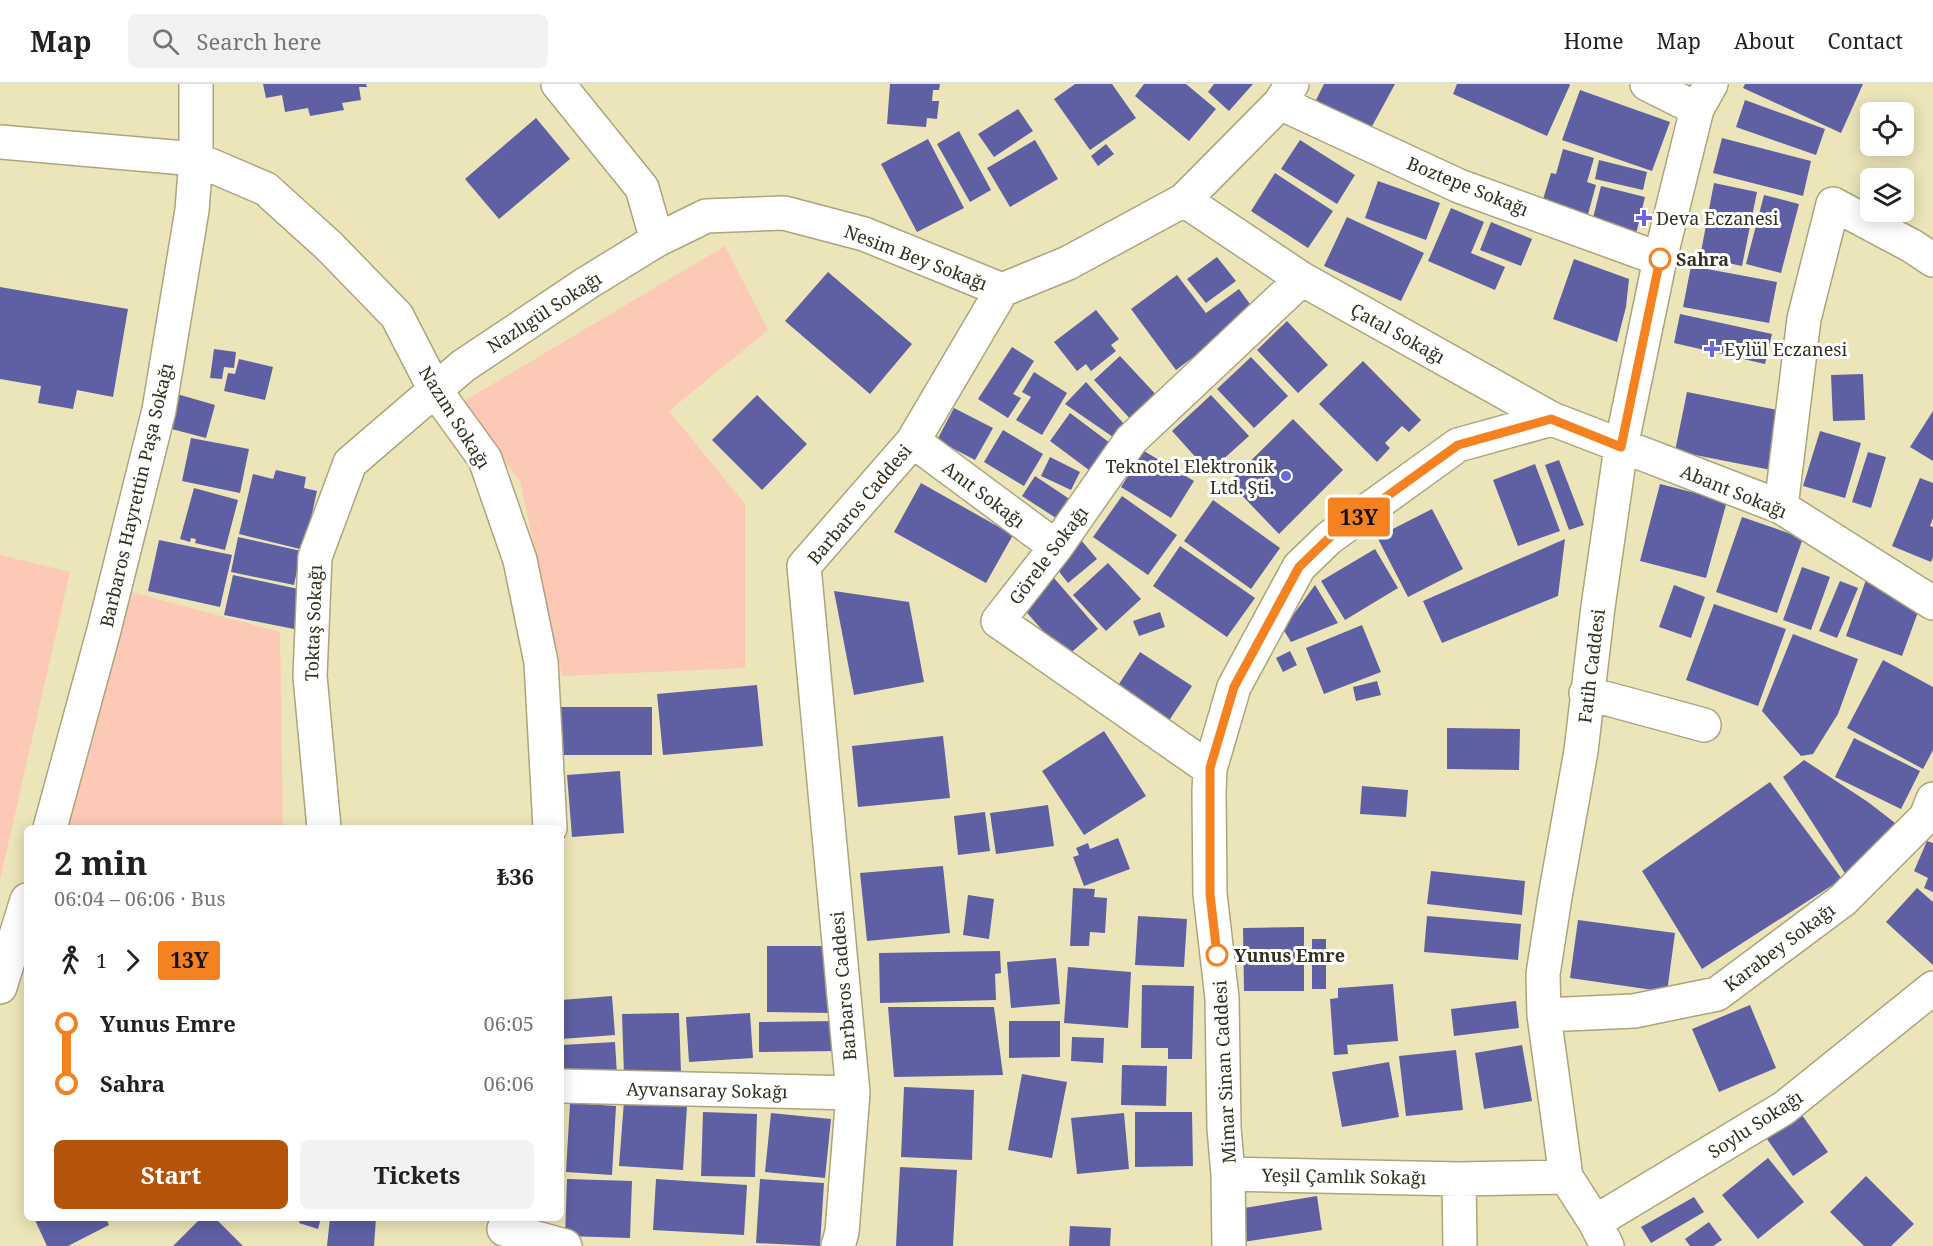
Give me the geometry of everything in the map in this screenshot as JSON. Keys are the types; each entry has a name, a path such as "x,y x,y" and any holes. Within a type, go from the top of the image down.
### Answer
{"street":[{"name":"Barbaros Hayrettin Paşa Sokağı","path":"51,825 101,642 159,410 192,210 196,159 196,84"},
{"path":"558,84 642,188 657,240"},
{"path":"1647,84 1704,96"},
{"path":"1002,290 1068,263 1184,200 1286,94"},
{"name":"Boztepe Sokağı","path":"1286,94 1459,186 1660,259"},
{"name":"Fatih Caddesi","path":"1601,1234 1566,1177 1544,1015 1543,974 1581,751 1586,693 1621,447 1660,259 1704,96"},
{"name":"Nazım Sokağı","path":"0,142 196,159 266,189 329,246 397,316 435,390 485,459 520,560 541,662 550,825"},
{"name":"Çatal Sokağı","path":"1184,200 1302,279 1551,419 1621,447"},
{"path":"1781,507 1804,319 1833,204 1912,246 1933,260"},
{"name":"Nesim Bey Sokağı","path":"657,240 706,216 784,213 864,234 1002,290"},
{"name":"Nazlıgül Sokağı","path":"435,390 464,366 657,240"},
{"name":"Görele Sokağı","path":"1210,768 998,621 1056,547 1131,440 1302,279"},
{"name":"Barbaros Caddesi","path":"838,1246 842,1232 853,1093 804,566 913,441 1002,290"},
{"name":"Toktaş Sokağı","path":"324,825 310,676 315,557 350,463 435,390"},
{"name":"Mimar Sinan Caddesi","path":"1229,1246 1222,998 1210,894 1210,768 1234,687 1299,567 1329,538 1458,445 1551,419"},
{"name":"Anıt Sokağı","path":"913,441 1056,547"},
{"name":"Abant Sokağı","path":"1621,447 1781,507 1933,603"},
{"path":"1586,693 1704,725"},
{"name":"Karabey Sokağı","path":"1544,1015 1634,1011 1717,994 1843,900 1931,813"},
{"path":"11,982 24,915"},
{"name":"Soylu Sokağı","path":"1601,1234 1784,1108 1933,988"},
{"name":"Ayvansaray Sokağı","path":"564,1086 853,1093"},
{"name":"Yeşil Çamlık Sokağı","path":"1228,1174 1459,1179 1566,1177"},
{"path":"1459,1179 1460,1246"},
{"path":"504,1231 566,1246"}],"shaded area":[{"path":"725,246 768,330 669,411 745,504 745,668 562,676 520,481 461,403"},
{"path":"0,555 70,572 0,880"},
{"path":"124,590 280,632 283,825 68,825"}],"building":[{"path":"263,84 366,84 367,87 359,87 361,100 342,103 344,110 310,116 308,108 285,112 282,95 266,98"},
{"path":"890,84 940,84 939,90 933,90 932,101 939,101 937,119 927,118 926,127 887,124"},
{"path":"1075,84 1112,84 1136,118 1090,150 1054,99"},
{"path":"1144,84 1186,84 1216,109 1189,141 1135,96"},
{"path":"1214,84 1253,84 1229,111 1208,92"},
{"path":"1324,84 1395,84 1370,130 1316,100"},
{"path":"1457,84 1570,85 1547,136 1453,94"},
{"path":"1745,84 1863,84 1841,133 1743,88"},
{"path":"1580,90 1670,122 1652,171 1562,140"},
{"path":"1745,100 1825,129 1816,155 1736,127"},
{"path":"1018,109 1033,131 994,157 978,134"},
{"path":"536,118 570,159 499,219 465,179"},
{"path":"959,131 991,190 970,202 937,144"},
{"path":"1722,138 1811,161 1803,196 1713,173"},
{"path":"928,139 964,208 917,232 881,164"},
{"path":"1035,140 1058,179 1010,207 987,168"},
{"path":"1300,140 1355,175 1337,204 1281,169"},
{"path":"1106,144 1114,154 1098,166 1091,156"},
{"path":"1563,149 1594,158 1587,182 1596,185 1587,218 1541,206 1551,173 1556,174"},
{"path":"1599,160 1647,172 1643,190 1595,179"},
{"path":"1275,173 1333,211 1308,248 1251,211"},
{"path":"1378,181 1440,203 1426,240 1365,218"},
{"path":"1714,183 1757,192 1742,266 1700,257"},
{"path":"1601,186 1645,197 1636,234 1592,222"},
{"path":"1764,195 1799,204 1781,273 1746,264"},
{"path":"1451,208 1484,222 1471,253 1505,267 1495,290 1428,261"},
{"path":"1347,217 1424,253 1401,301 1324,266"},
{"path":"1491,222 1532,239 1521,266 1480,250"},
{"path":"1217,257 1236,281 1206,303 1187,279"},
{"path":"1574,259 1629,279 1626,307 1617,342 1553,319"},
{"path":"1691,266 1777,282 1769,323 1683,307"},
{"path":"828,272 912,344 870,394 785,321"},
{"path":"1177,275 1206,313 1239,289 1255,311 1176,370 1131,309"},
{"path":"0,287 128,309 113,397 77,390 73,409 38,403 41,386 0,379"},
{"path":"1096,310 1119,339 1111,345 1116,351 1091,371 1086,364 1077,371 1054,342"},
{"path":"1680,314 1772,334 1765,364 1674,343"},
{"path":"1287,321 1328,365 1298,393 1257,350"},
{"path":"1012,347 1034,361 1013,394 1021,398 1008,418 978,399"},
{"path":"214,349 236,352 234,368 224,367 222,379 210,378"},
{"path":"1120,356 1161,400 1135,424 1094,380"},
{"path":"1251,357 1288,396 1254,428 1217,389"},
{"path":"239,359 273,367 265,400 224,391 228,373 235,374"},
{"path":"1363,361 1421,420 1409,432 1402,426 1385,443 1390,448 1377,462 1319,404"},
{"path":"1034,372 1067,393 1042,435 1016,420 1031,397 1022,392"},
{"path":"1863,374 1865,420 1833,421 1831,375"},
{"path":"1086,382 1125,425 1113,437 1065,404"},
{"path":"1687,392 1783,411 1771,470 1675,451"},
{"path":"177,394 215,405 206,438 168,428"},
{"path":"757,395 807,444 762,490 712,440"},
{"path":"1211,395 1249,436 1209,472 1172,431"},
{"path":"954,408 993,428 975,460 937,440"},
{"path":"1933,411 1933,461 1910,447"},
{"path":"1070,413 1110,443 1089,470 1050,441"},
{"name":"Teknotel Elektronik Ltd. Şti.","path":"1293,419 1343,470 1279,534 1229,482"},
{"path":"1003,430 1043,454 1024,486 984,462"},
{"path":"1820,431 1861,443 1845,498 1803,486"},
{"path":"191,438 249,449 240,493 182,481"},
{"path":"1144,451 1194,481 1171,518 1121,487"},
{"path":"1868,452 1886,457 1871,508 1852,502"},
{"path":"1050,457 1080,472 1071,490 1041,476"},
{"path":"1559,460 1584,525 1569,530 1545,465"},
{"path":"1535,464 1560,531 1518,546 1493,480"},
{"path":"276,470 306,477 304,488 317,491 304,550 239,534 253,474 273,479"},
{"path":"1035,476 1071,500 1059,520 1022,496"},
{"path":"1920,478 1933,483 1933,518 1930,526 1933,527 1931,562 1892,546"},
{"path":"921,483 1013,535 986,583 894,532"},
{"path":"1660,484 1727,501 1706,578 1640,561"},
{"path":"194,488 238,500 225,550 195,543 196,539 191,538 190,542 180,539"},
{"path":"1122,496 1177,535 1148,575 1093,537"},
{"path":"1213,500 1280,548 1251,589 1184,541"},
{"path":"1432,509 1463,569 1408,597 1377,537"},
{"path":"1742,517 1803,538 1777,613 1716,592"},
{"path":"238,537 301,551 294,585 231,572"},
{"path":"1565,539 1558,596 1442,643 1423,601"},
{"path":"159,540 232,555 220,607 148,591"},
{"path":"1081,540 1097,559 1068,583 1053,564"},
{"path":"1180,546 1255,598 1227,637 1153,586"},
{"path":"1375,549 1398,588 1345,620 1321,581"},
{"path":"1108,563 1141,599 1106,631 1073,595"},
{"path":"1802,567 1830,577 1811,630 1783,620"},
{"path":"233,575 303,590 294,629 224,615"},
{"path":"1054,578 1098,629 1066,657 1021,606"},
{"path":"1866,580 1922,601 1902,656 1846,636"},
{"path":"1840,581 1858,588 1837,638 1819,631"},
{"path":"1315,585 1338,623 1291,642 1283,629"},
{"path":"1674,585 1705,597 1691,638 1659,627"},
{"path":"834,591 909,602 924,682 854,695"},
{"path":"1714,604 1786,629 1758,706 1686,680"},
{"path":"1160,612 1165,627 1139,636 1133,621"},
{"path":"1362,625 1381,672 1324,694 1306,648"},
{"path":"1793,634 1858,659 1838,714 1813,754 1801,756 1762,711"},
{"path":"1290,651 1297,665 1283,672 1276,658"},
{"path":"1140,652 1192,686 1166,725 1115,690"},
{"path":"1883,660 1933,687 1933,750 1923,769 1847,728"},
{"path":"1377,681 1381,695 1356,701 1353,687"},
{"path":"757,685 763,746 663,755 657,694"},
{"path":"556,707 652,707 652,755 556,755"},
{"path":"1447,728 1520,729 1519,770 1447,769"},
{"path":"1104,731 1146,796 1084,835 1042,771"},
{"path":"943,736 950,798 858,807 852,746"},
{"path":"1854,738 1920,771 1901,809 1835,777"},
{"path":"1804,760 1868,802 1899,826 1848,878 1783,777"},
{"path":"620,771 624,833 572,837 567,775"},
{"path":"1770,782 1842,879 1702,969 1642,871"},
{"path":"1362,786 1408,790 1406,817 1360,814"},
{"path":"1048,805 1054,846 996,854 990,813"},
{"path":"985,812 990,851 958,855 954,816"},
{"path":"1118,838 1130,869 1084,886 1073,857 1079,855 1076,848 1088,843 1090,849"},
{"path":"1927,841 1933,843 1933,892 1924,888 1928,878 1914,871"},
{"path":"943,866 950,933 867,941 860,873"},
{"path":"1431,871 1525,881 1522,915 1427,904"},
{"path":"1073,888 1095,889 1094,897 1107,898 1105,933 1090,932 1089,946 1070,946"},
{"path":"1917,888 1933,902 1933,965 1886,922"},
{"path":"968,895 994,899 989,939 963,935"},
{"path":"1138,916 1187,919 1184,967 1135,965"},
{"path":"1427,916 1521,924 1518,960 1424,952"},
{"path":"1578,920 1675,933 1667,992 1570,978"},
{"path":"1304,927 1304,991 1244,991 1243,928"},
{"path":"1312,939 1326,939 1326,989 1312,989"},
{"path":"767,946 832,946 832,1013 767,1012"},
{"path":"1000,951 1001,973 995,974 996,1000 880,1003 879,953"},
{"path":"1056,958 1060,1004 1011,1008 1007,962"},
{"path":"1068,967 1131,972 1128,1028 1064,1023"},
{"path":"1393,984 1398,1041 1347,1045 1348,1054 1334,1055 1330,999 1338,998 1338,988"},
{"path":"1142,985 1194,986 1192,1059 1168,1059 1168,1048 1141,1048"},
{"path":"612,996 615,1035 564,1039 564,1000"},
{"path":"1516,1001 1519,1028 1454,1036 1451,1009"},
{"path":"1750,1005 1776,1068 1719,1092 1692,1029"},
{"path":"888,1007 994,1007 1003,1075 894,1077"},
{"path":"679,1013 681,1073 624,1075 622,1014"},
{"path":"750,1013 753,1058 689,1062 686,1017"},
{"path":"836,1021 836,1051 759,1052 759,1022"},
{"path":"1009,1021 1060,1021 1060,1057 1009,1058"},
{"path":"1072,1037 1104,1038 1103,1063 1071,1061"},
{"path":"615,1042 617,1075 564,1078 564,1045"},
{"path":"1522,1045 1532,1101 1484,1109 1475,1053"},
{"path":"1456,1050 1463,1110 1406,1116 1399,1056"},
{"path":"1389,1062 1399,1117 1342,1127 1332,1072"},
{"path":"1122,1065 1167,1066 1166,1106 1121,1105"},
{"path":"1022,1074 1067,1082 1052,1158 1008,1150"},
{"path":"904,1087 974,1090 972,1160 901,1157"},
{"path":"624,1101 687,1106 683,1170 619,1166"},
{"path":"570,1103 616,1106 612,1175 566,1172"},
{"path":"703,1112 757,1114 755,1177 701,1176"},
{"path":"1135,1112 1192,1112 1193,1166 1135,1167"},
{"path":"771,1113 831,1119 825,1178 765,1172"},
{"path":"1124,1113 1129,1169 1077,1174 1071,1118"},
{"path":"1802,1115 1828,1152 1793,1176 1767,1139"},
{"path":"1768,1158 1804,1202 1758,1239 1722,1195"},
{"path":"900,1167 957,1170 953,1246 896,1246"},
{"path":"1866,1176 1914,1224 1891,1246 1864,1246 1830,1212"},
{"path":"567,1179 632,1181 630,1238 565,1236"},
{"path":"656,1179 747,1185 744,1235 653,1230"},
{"path":"760,1179 824,1183 820,1246 756,1243"},
{"path":"1317,1196 1322,1230 1243,1242 1238,1209"},
{"path":"1694,1197 1704,1212 1651,1243 1641,1227"},
{"path":"35,1221 107,1221 109,1225 68,1246 47,1246"},
{"path":"198,1221 218,1221 243,1246 173,1246"},
{"path":"300,1221 320,1221 318,1229 299,1223"},
{"path":"330,1221 376,1221 374,1246 327,1246"},
{"path":"1709,1222 1722,1240 1713,1246 1690,1246 1685,1239"},
{"path":"1070,1226 1111,1228 1110,1246 1069,1246"}],"bus line":[{"name":"13Y","path":"1217,955 1210,894 1210,768 1234,687 1299,567 1329,538 1458,445 1551,419 1621,447 1660,259"}],"place":[{"name":"Deva Eczanesi","path":"1644,218"},
{"name":"Sahra","path":"1660,259"},
{"name":"Eylül Eczanesi","path":"1712,349"},
{"name":"Teknotel Elektronik Ltd. Şti.","path":"1286,476"},
{"name":"Yunus Emre","path":"1217,955"}]}
